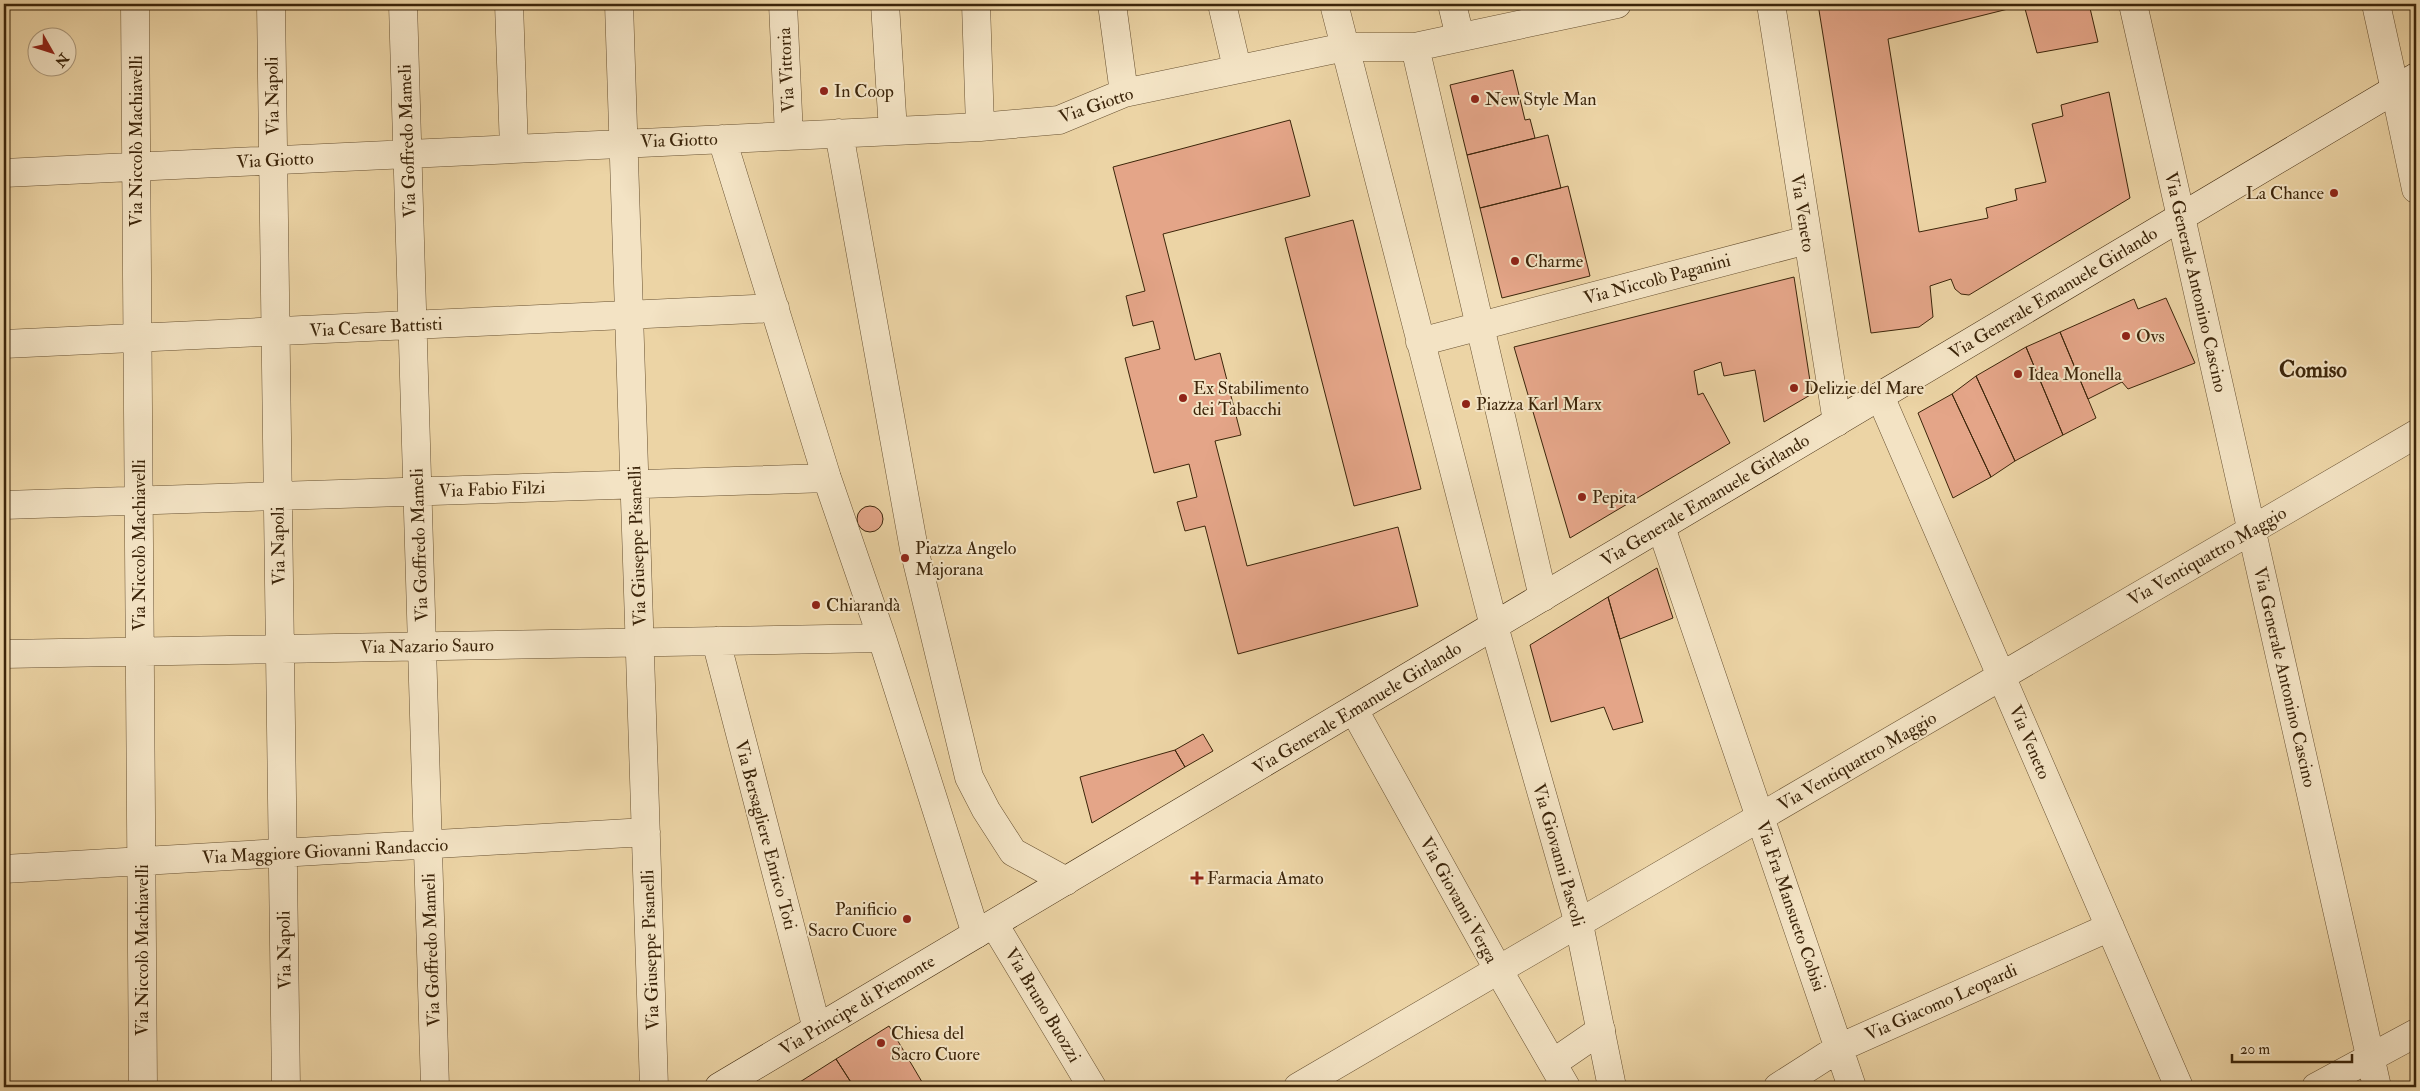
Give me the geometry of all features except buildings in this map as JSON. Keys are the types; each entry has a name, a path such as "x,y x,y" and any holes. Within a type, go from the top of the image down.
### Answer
{"street":[{"name":"Via Niccolò Machiavelli","path":"135,4 143,1087"},
{"name":"Via Napoli","path":"271,4 286,1087"},
{"name":"Via Goffredo Mameli","path":"403,4 435,1087"},
{"path":"509,4 514,149"},
{"name":"Via Giuseppe Pisanelli","path":"619,4 654,1087"},
{"name":"Via Vittoria","path":"782,4 789,136"},
{"path":"885,4 893,131"},
{"path":"976,4 980,127"},
{"path":"1112,4 1124,93"},
{"path":"1222,4 1237,68"},
{"name":"Via Giovanni Pascoli","path":"1334,4 1494,626 1579,924 1612,1087"},
{"path":"1452,4 1460,37"},
{"name":"Via Giotto","path":"4,173 980,127 1059,120 1124,93 1237,68 1344,47 1415,48 1617,4"},
{"name":"Via Veneto","path":"1771,4 1837,422"},
{"name":"Via Generale Antonino Cascino","path":"2133,4 2377,1087"},
{"path":"2376,4 2405,84 2416,189"},
{"path":"1415,48 1543,597"},
{"name":"Via Generale Emanuele Girlando","path":"985,929 2405,84"},
{"path":"839,133 914,549 969,777 986,810 1013,852 1066,881"},
{"name":"Via Bruno Buozzi","path":"722,139 762,309 814,479 882,638 985,929 1092,1087"},
{"name":"Via Niccolò Paganini","path":"1420,342 1807,240"},
{"name":"Via Cesare Battisti","path":"4,344 762,309"},
{"name":"Via Veneto","path":"1880,396 2179,1087"},
{"name":"Via Ventiquattro Maggio","path":"1298,1087 2416,434"},
{"name":"Via Fabio Filzi","path":"4,505 814,479"},
{"name":"Via Fra Mansueto Cobisi","path":"1661,527 1852,1087"},
{"name":"Via Nazario Sauro","path":"4,654 882,638"},
{"name":"Via Bersagliere Enrico Toti","path":"716,641 817,1029"},
{"name":"Via Giovanni Verga","path":"1354,710 1499,971 1566,1087"},
{"name":"Via Maggiore Giovanni Randaccio","path":"4,869 646,832"},
{"name":"Via Giacomo Leopardi","path":"1778,1087 1839,1048 2110,927"},
{"name":"Via Principe di Piemonte","path":"719,1087 985,929"},
{"path":"1553,1063 1601,1030"},
{"path":"2316,1087 2416,1033"}],"place":[{"name":"In Coop","path":"824,91"},
{"name":"New Style Man","path":"1475,99"},
{"name":"La Chance","path":"2334,193"},
{"name":"Charme","path":"1515,261"},
{"name":"Ovs","path":"2126,336"},
{"name":"Idea Monella","path":"2018,374"},
{"name":"Delizie del Mare","path":"1794,388"},
{"name":"Ex Stabilimento dei Tabacchi","path":"1183,398"},
{"name":"Piazza Karl Marx","path":"1466,404"},
{"name":"Pepita","path":"1582,497"},
{"name":"Piazza Angelo Majorana","path":"905,558"},
{"name":"Chiarandà","path":"816,605"},
{"name":"Farmacia Amato","path":"1197,878"},
{"name":"Panificio Sacro Cuore","path":"907,919"},
{"name":"Chiesa del Sacro Cuore","path":"881,1043"}],"district":[{"name":"Comiso","path":"2313,369"}]}
